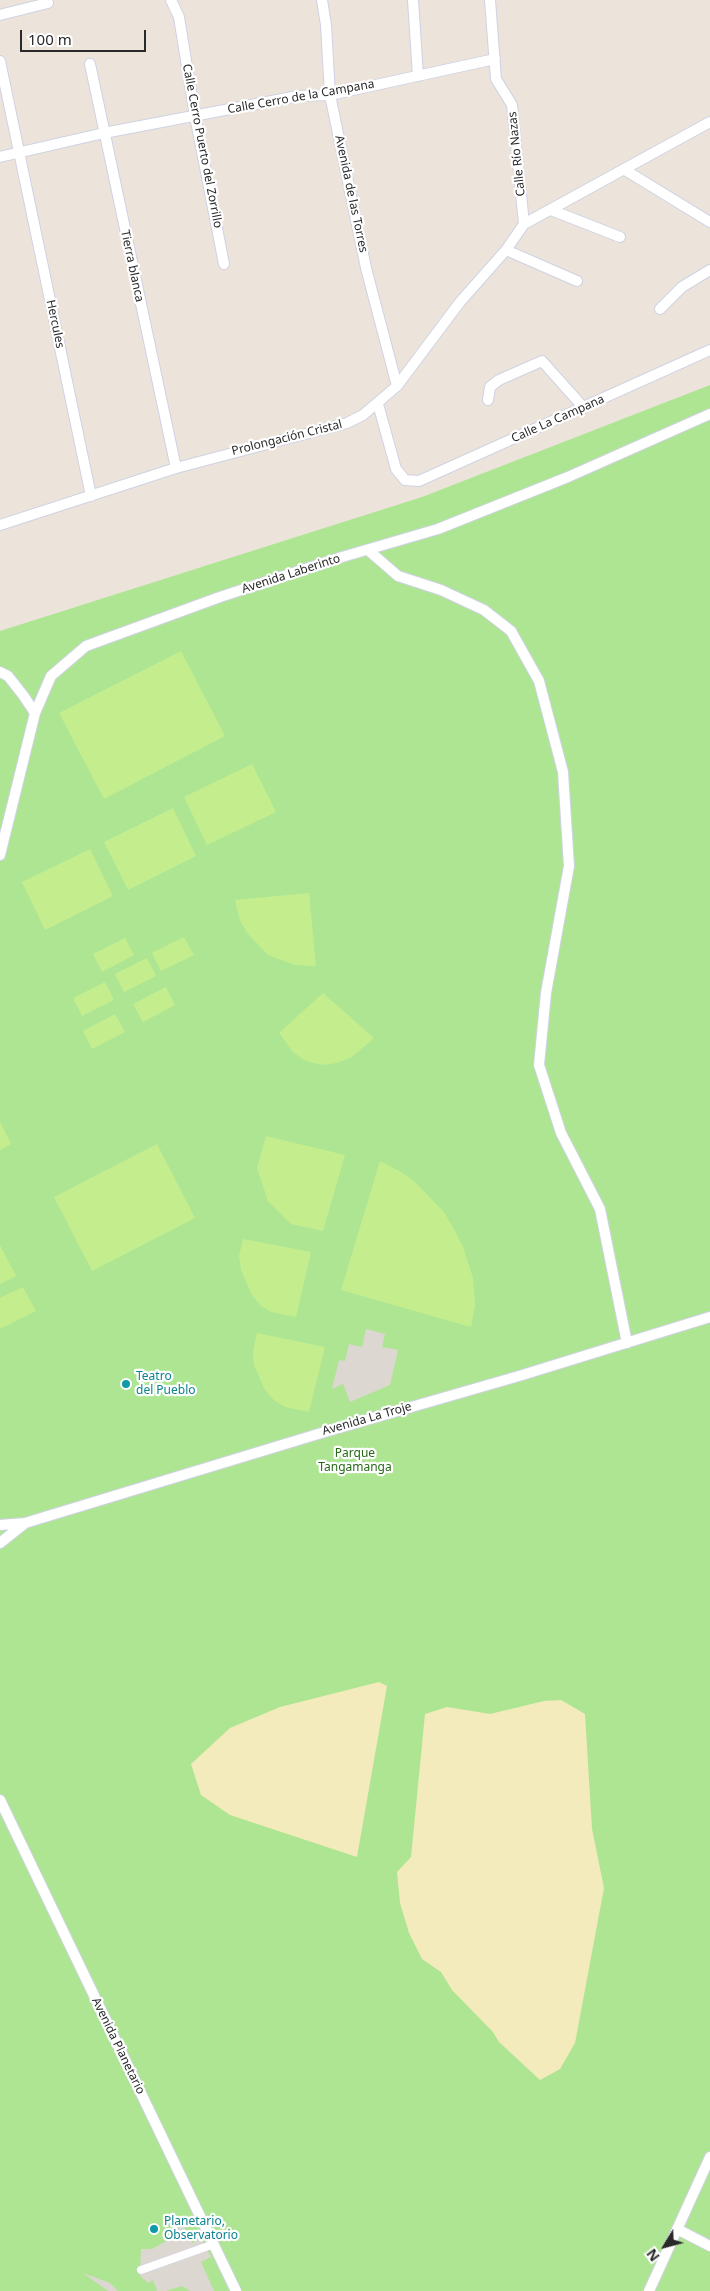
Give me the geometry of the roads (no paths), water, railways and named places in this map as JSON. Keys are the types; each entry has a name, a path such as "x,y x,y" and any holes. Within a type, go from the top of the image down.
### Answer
{"street":[{"name":"Calle Cerro Puerto del Zorrillo","path":"171,0 179,17 195,116 224,264"},
{"name":"Avenida de las Torres","path":"322,0 326,25 330,95 366,268 397,386"},
{"path":"413,0 418,76"},
{"name":"Calle Río Nazas","path":"490,0 496,79 512,106 524,224"},
{"path":"0,15 48,3"},
{"name":"Calle Cerro de la Campana","path":"195,116 298,96 330,95 495,59"},
{"name":"Hercules","path":"0,61 91,496"},
{"name":"Tierra blanca","path":"90,64 176,468"},
{"path":"0,157 104,133 195,116"},
{"path":"524,224 710,122"},
{"path":"625,170 710,222"},
{"path":"551,210 620,238"},
{"name":"Prolongación Cristal","path":"0,525 176,468 260,444 347,423 378,404 397,386 460,302 506,250 524,224"},
{"path":"506,250 577,281"},
{"path":"660,309 682,286 710,270"},
{"name":"Calle La Campana","path":"378,404 396,469 405,480 419,482 710,350"},
{"path":"488,400 490,387 499,380 542,361 584,408"},
{"name":"Avenida Laberinto","path":"0,855 35,713 51,676 86,646 220,597 438,530 568,477 710,414"},
{"path":"368,550 398,576 441,590 484,610 511,631 539,681 563,772 569,866 546,992 539,1065 561,1133 600,1209 627,1343"},
{"path":"0,672 8,676 35,713"},
{"name":"Avenida La Troje","path":"0,1525 25,1523 328,1430 710,1317"},
{"name":"Avenida La Troje","path":"0,1543 25,1523"},
{"name":"Avenida Planetario","path":"0,1800 236,2291"},
{"path":"648,2291 710,2157"},
{"path":"677,2229 710,2246"},
{"path":"141,2270 214,2244"}],"place":[{"name":"Teatro del Pueblo","path":"126,1384"},
{"name":"Planetario, Observatorio","path":"154,2229"}],"park label":[{"name":"Parque Tangamanga","path":"355,1461"}]}
